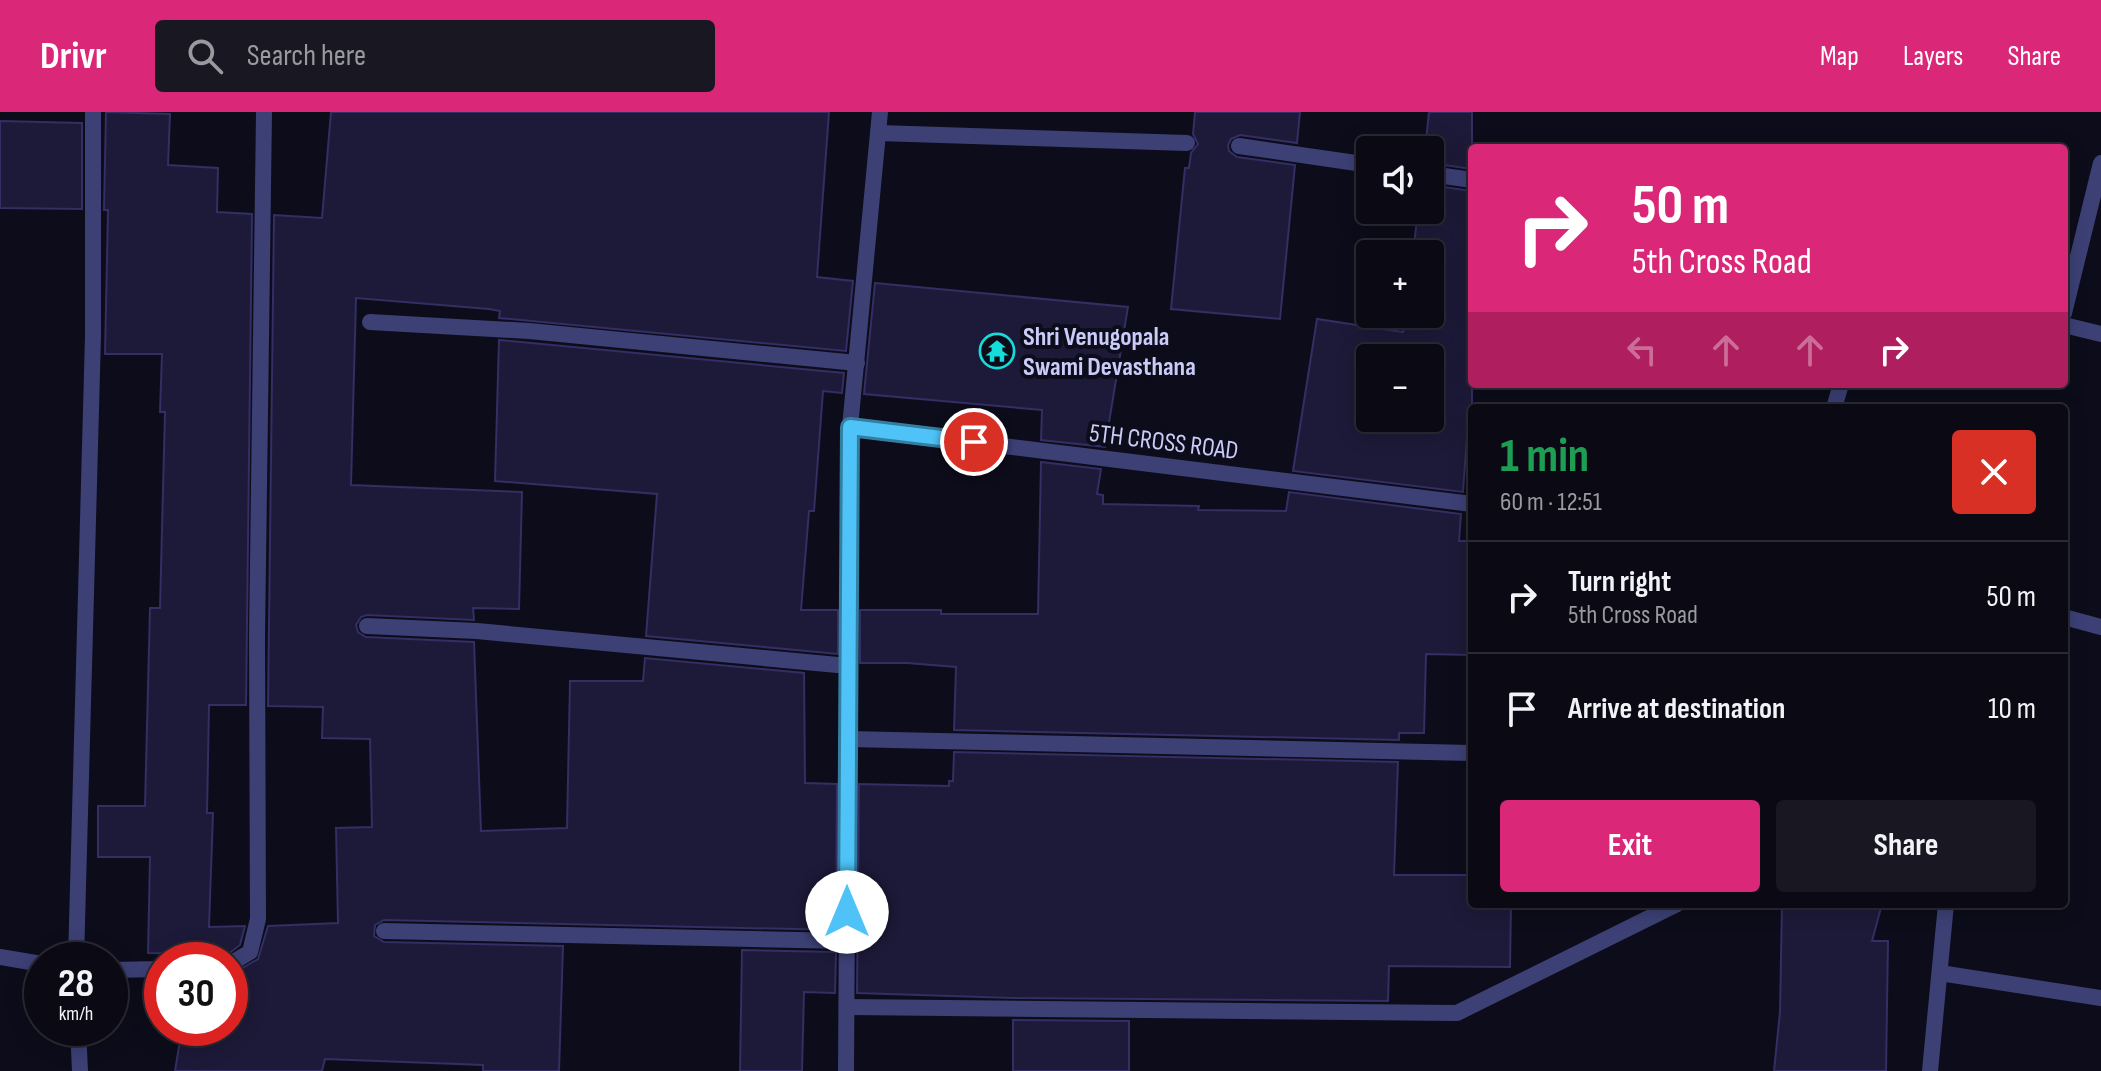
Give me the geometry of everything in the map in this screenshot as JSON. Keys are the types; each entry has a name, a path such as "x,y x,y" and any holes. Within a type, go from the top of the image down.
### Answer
{"street":[{"path":"76,942 93,336 93,112"},
{"path":"248,953 258,919 257,637 264,112"},
{"path":"846,1071 850,427 880,112"},
{"path":"879,133 1187,143"},
{"path":"1239,146 1356,163"},
{"path":"2068,297 2101,163"},
{"path":"1444,176 1468,179"},
{"path":"370,322 529,331 857,363"},
{"path":"2068,326 2101,334"},
{"name":"5TH CROSS ROAD","path":"850,427 1468,504"},
{"path":"2068,618 2101,627"},
{"path":"367,626 477,631 848,666"},
{"path":"848,739 1468,753"},
{"path":"847,1007 1457,1013 1669,908"},
{"path":"1930,1071 1946,908"},
{"path":"384,931 847,941"},
{"path":"0,957 24,961"},
{"path":"1940,973 2101,998"},
{"path":"79,1046 80,1071"}],"building":[{"path":"106,112 170,114 168,165 218,168 217,212 252,214 246,705 209,705 207,813 213,813 209,927 245,926 241,942 148,942 150,857 98,857 98,806 145,806 150,608 160,608 165,412 160,412 162,354 105,354 108,210 104,210"},
{"path":"331,112 829,112 817,277 853,281 846,351 499,318 500,311 489,309 356,298 351,485 522,492 519,609 473,608 474,620 367,615 361,617 356,625 358,632 366,637 474,642 481,831 567,828 570,681 643,681 645,658 804,673 805,783 837,784 836,930 384,920 375,925 374,936 384,942 563,946 559,1071 483,1071 483,1065 325,1059 322,1071 175,1071 179,1046 248,1046 248,965 258,959 268,926 338,923 336,828 372,827 370,739 322,738 323,707 268,706 274,215 322,218"},
{"path":"1195,112 1300,112 1297,143 1240,135 1231,139 1228,145 1229,151 1237,157 1295,165 1280,319 1171,309 1185,168 1189,168 1191,153 1198,144 1193,134"},
{"path":"1429,112 1472,112 1468,168 1444,165 1444,136 1426,136"},
{"path":"0,121 82,123 82,209 0,208"},
{"path":"1444,187 1468,190 1468,388 1472,388 1472,404 1468,404 1463,492 1293,471 1317,319 1356,325 1356,328 1403,332 1404,328 1444,328 1444,240 1415,240 1416,224 1444,224"},
{"name":"Shri Venugopala Swami Devasthana","path":"875,283 1128,307 1105,447 1041,440 1042,410 864,394"},
{"path":"499,340 844,373 842,393 823,391 814,511 809,511 801,610 838,610 838,654 646,636 657,494 495,481"},
{"path":"1041,462 1101,469 1097,494 1103,495 1103,504 1286,511 1289,492 1461,514 1459,541 1468,541 1468,655 1426,654 1424,733 1399,733 1399,740 954,730 956,667 860,663 860,610 1038,614"},
{"path":"954,752 1398,762 1394,875 1468,875 1468,908 1511,908 1510,967 1389,966 1388,1001 1013,998 857,993 859,784 949,786 949,781 953,781"},
{"path":"1782,908 1881,908 1872,941 1888,941 1886,1071 1774,1071 1780,1012"},
{"path":"742,950 836,952 835,993 804,992 802,1071 740,1071"},
{"path":"1013,1020 1129,1021 1129,1071 1013,1071"}],"place":[{"name":"Shri Venugopala Swami Devasthana","path":"997,351"}],"route":[{"path":"847,912 850,427 974,442"}]}
